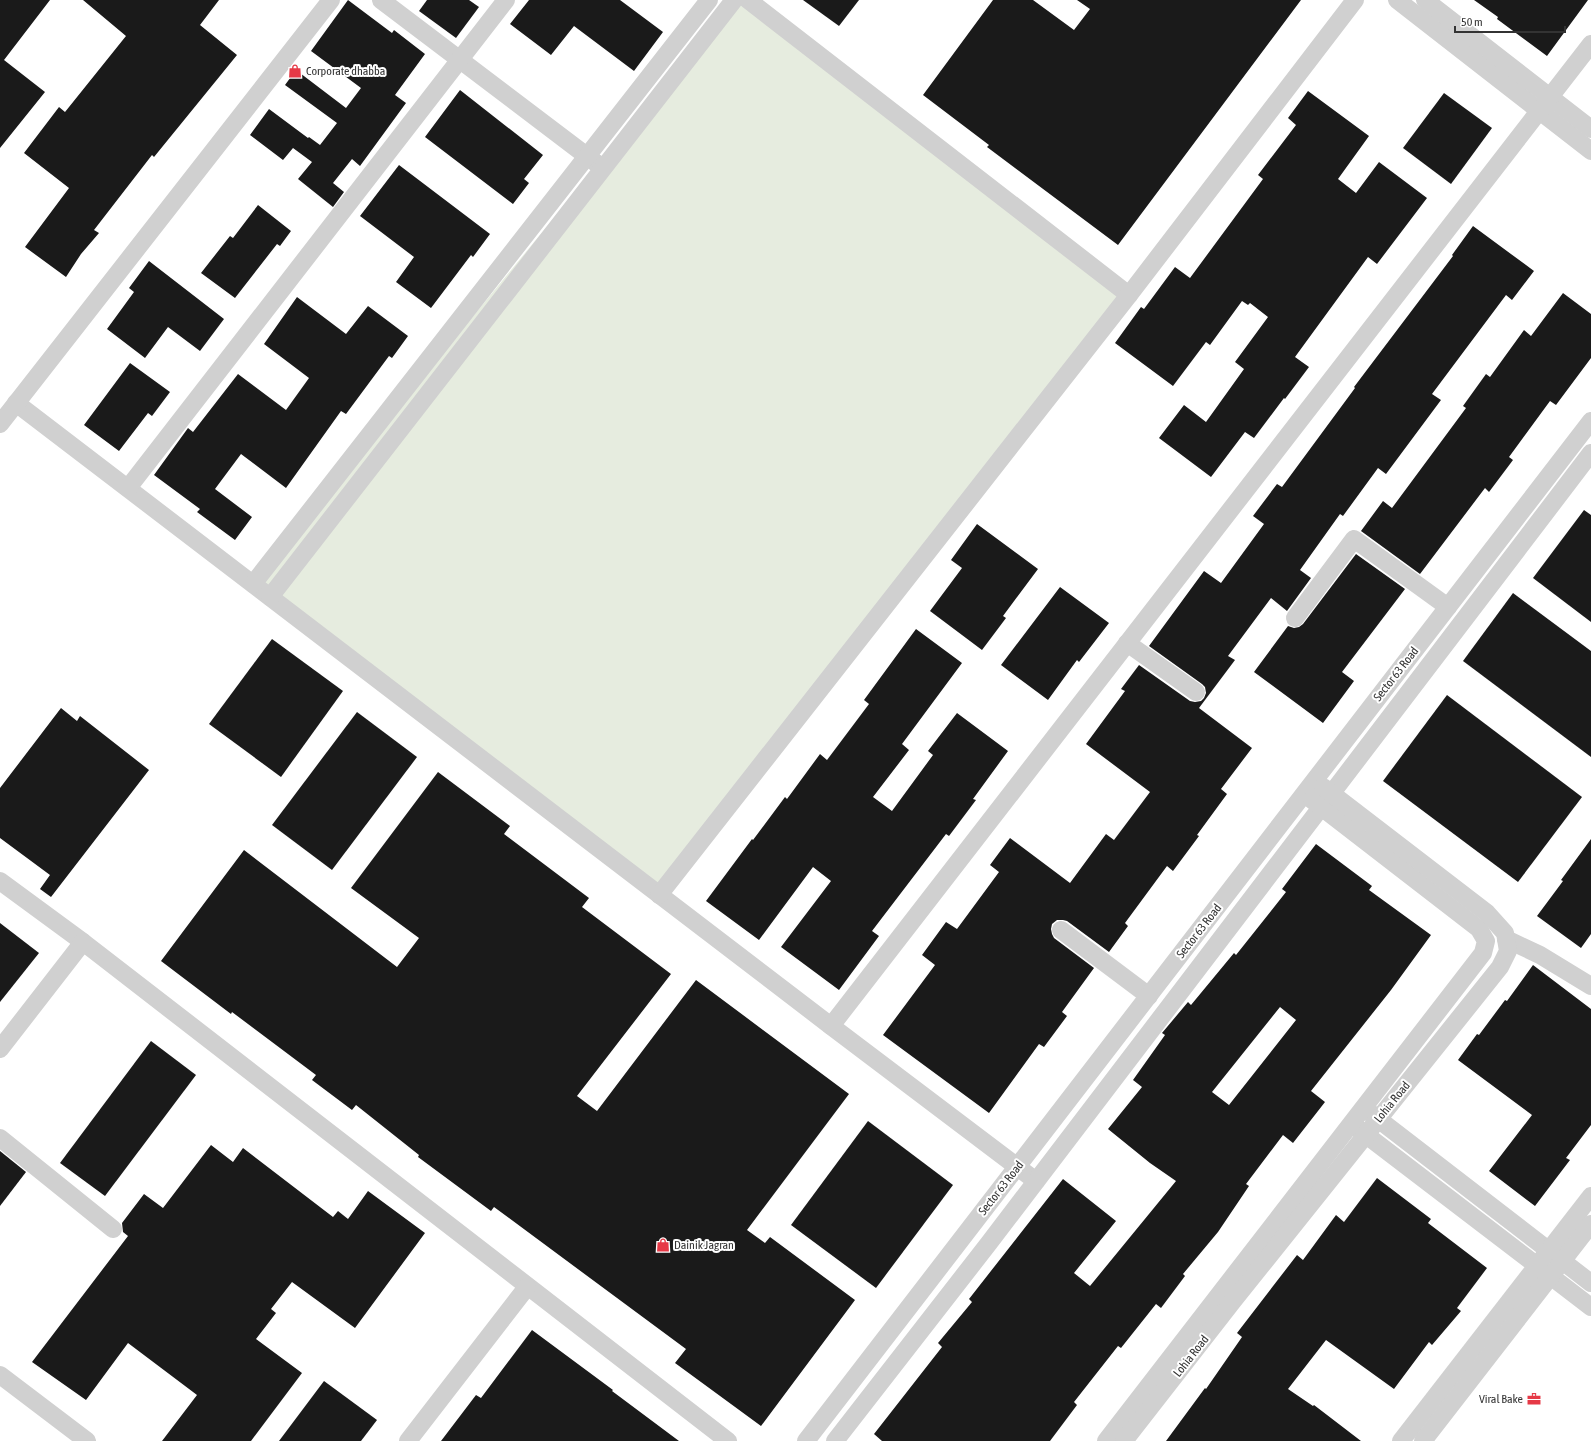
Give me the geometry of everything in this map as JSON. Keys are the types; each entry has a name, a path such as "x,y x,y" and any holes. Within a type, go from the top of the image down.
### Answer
{"street":[{"path":"0,424 331,0"},
{"path":"382,0 603,169"},
{"path":"128,488 506,0"},
{"path":"253,584 709,0"},
{"path":"270,597 734,0"},
{"path":"748,0 1129,295"},
{"path":"659,895 1129,295 1355,0"},
{"path":"1397,0 1591,152"},
{"path":"1425,0 1591,129"},
{"path":"831,1026 1591,44"},
{"path":"16,403 659,895 1036,1181"},
{"name":"Sector 63 Road","path":"806,1441 1591,421"},
{"name":"Sector 63 Road","path":"835,1441 1036,1181 1591,453"},
{"path":"1295,618 1354,539 1448,607"},
{"path":"1127,643 1196,692"},
{"path":"1309,788 1487,913 1505,933 1506,939 1540,955 1591,986"},
{"name":"Lohia Road","path":"1106,1441 1483,953 1486,940 1479,929 1326,800"},
{"path":"0,881 83,942 728,1441"},
{"path":"1061,930 1149,996"},
{"name":"Lohia Road","path":"1124,1441 1233,1301 1500,967 1508,951 1506,939"},
{"path":"0,1049 83,942"},
{"path":"1363,1108 1591,1283"},
{"path":"1352,1124 1591,1307"},
{"path":"0,1138 113,1229"},
{"path":"1423,1441 1551,1276 1556,1256 1591,1196"},
{"path":"1401,1441 1537,1266 1556,1256 1591,1224"},
{"path":"408,1441 527,1287"},
{"path":"0,1375 87,1441"}],"shaded area":[{"path":"733,0 748,0 1129,295 659,895 253,584"}],"building":[{"path":"0,0 50,0 4,60 45,92 0,148"},
{"path":"83,0 219,0 200,25 237,55 154,157 152,155 94,230 99,233 81,254 66,277 25,247 69,188 24,153 59,107 65,112 126,36"},
{"path":"348,0 392,33 394,30 425,54 395,95 406,103 360,166 352,159 333,183 344,192 333,207 298,179 312,162 293,148 283,160 250,135 269,109 308,138 309,137 320,145 337,123 285,85 296,70 346,108 361,88 311,51"},
{"path":"427,0 469,0 479,7 456,38 419,11"},
{"path":"529,0 620,0 663,32 634,71 574,26 551,55 510,24"},
{"path":"803,0 859,0 839,26"},
{"path":"993,0 1033,0 1074,30 1090,9 1077,0 1301,0 1118,245 987,147 989,145 923,95"},
{"path":"1474,0 1588,0 1547,56"},
{"path":"460,90 543,155 524,179 529,183 513,204 425,137"},
{"path":"1308,91 1369,136 1338,179 1356,193 1379,162 1427,198 1377,264 1368,257 1295,357 1309,367 1285,399 1284,398 1254,438 1245,432 1211,477 1159,438 1184,405 1206,422 1244,369 1235,362 1268,317 1250,303 1248,305 1242,301 1210,345 1206,342 1173,386 1115,343 1141,307 1144,309 1175,267 1190,278 1263,179 1258,175 1296,125 1288,118"},
{"path":"1444,93 1492,128 1451,184 1403,148"},
{"path":"399,165 490,234 473,257 471,255 431,308 396,282 414,257 360,216"},
{"path":"258,205 291,231 280,246 277,244 235,298 201,273 230,236 233,238"},
{"path":"1473,226 1534,271 1512,300 1506,295 1432,394 1441,400 1386,474 1378,468 1343,516 1340,514 1300,570 1311,578 1287,611 1271,598 1228,656 1235,660 1199,708 1252,748 1221,789 1227,794 1197,835 1199,836 1173,871 1167,866 1125,923 1128,926 1109,952 1067,921 1057,920 1052,924 1051,929 1054,938 1094,968 1062,1012 1067,1016 1044,1047 1039,1044 989,1113 883,1035 935,965 922,955 946,922 957,929 999,872 990,865 1010,838 1070,883 1106,834 1114,840 1150,792 1086,744 1125,691 1121,689 1139,665 1190,701 1201,701 1204,698 1206,693 1205,687 1202,684 1149,646 1204,571 1221,583 1264,524 1253,516 1277,484 1282,487 1355,388 1354,387 1453,256 1452,255"},
{"path":"149,261 224,319 200,351 168,327 145,358 107,329 134,292 129,288"},
{"path":"1563,293 1591,314 1591,358 1556,405 1550,401 1509,457 1513,460 1489,492 1485,488 1420,574 1361,531 1383,501 1392,508 1466,408 1463,406 1486,374 1490,377 1524,330 1531,336"},
{"path":"297,297 346,334 368,306 408,336 392,358 389,356 346,414 341,411 286,488 241,454 215,489 252,517 235,540 197,512 200,509 154,475 188,428 193,432 238,374 286,410 309,378 264,344"},
{"path":"130,363 170,392 152,416 148,413 119,451 84,425"},
{"path":"1584,510 1591,515 1591,622 1533,578"},
{"path":"977,524 1038,569 1003,616 1006,618 982,650 930,611 962,568 951,560"},
{"path":"1356,554 1405,589 1342,672 1354,681 1323,723 1254,672 1288,626 1294,628 1303,624"},
{"path":"1060,587 1109,623 1079,662 1077,660 1048,700 1001,665"},
{"path":"1513,593 1591,651 1591,757 1463,661"},
{"path":"916,629 962,663 902,744 909,750 873,797 892,811 933,755 928,751 957,713 1008,751 973,799 976,800 949,836 946,834 872,931 879,936 839,990 781,947 831,881 813,867 759,940 706,901 752,839 753,840 785,797 787,799 820,754 827,760 869,704 864,700"},
{"path":"272,639 343,691 281,777 209,724"},
{"path":"1447,695 1582,797 1518,882 1383,781"},
{"path":"61,708 77,721 80,716 149,770 51,897 40,889 50,875 0,838 0,788"},
{"path":"357,712 417,757 332,870 272,825"},
{"path":"438,772 510,826 504,834 589,898 582,907 671,974 577,1096 597,1111 696,980 849,1094 747,1230 765,1243 770,1237 855,1300 761,1426 675,1363 686,1349 494,1207 491,1211 418,1157 419,1155 356,1105 352,1110 312,1080 316,1075 232,1012 231,1014 161,961 244,850 397,967 419,938 351,888"},
{"path":"1591,839 1591,934 1581,948 1537,916"},
{"path":"1316,844 1372,886 1369,890 1431,935 1391,990 1311,1091 1325,1102 1293,1143 1283,1135 1246,1184 1249,1186 1218,1232 1183,1274 1185,1276 1161,1308 1156,1304 1121,1348 1118,1346 1074,1402 1077,1405 1050,1441 882,1441 874,1434 942,1347 938,1343 972,1302 969,1299 1063,1179 1116,1221 1074,1273 1090,1286 1176,1181 1150,1163 1108,1129 1142,1087 1133,1080 1165,1035 1162,1033 1188,1002 1191,1005 1234,953 1236,955 1286,892 1282,889","holes":["1280,1007 1296,1020 1229,1105 1212,1092"]},
{"path":"0,923 39,953 0,1002"},
{"path":"1533,965 1591,1009 1591,1125 1566,1158 1570,1160 1535,1206 1489,1171 1532,1115 1458,1060 1505,1000 1507,1001"},
{"path":"151,1041 196,1075 105,1196 60,1163"},
{"path":"868,1121 953,1185 876,1288 791,1225"},
{"path":"211,1145 233,1162 243,1148 333,1217 338,1211 348,1219 368,1191 425,1233 355,1328 292,1282 271,1309 276,1313 256,1339 302,1373 251,1441 162,1441 197,1395 128,1343 86,1400 32,1362 128,1236 123,1232 122,1223 144,1194 163,1208"},
{"path":"0,1151 26,1172 0,1206"},
{"path":"1377,1178 1431,1219 1428,1223 1487,1268 1457,1308 1461,1311 1432,1345 1429,1342 1394,1389 1326,1340 1288,1389 1313,1406 1314,1405 1361,1441 1166,1441 1205,1388 1206,1389 1242,1337 1237,1333 1297,1255 1303,1260 1336,1215 1344,1222"},
{"path":"532,1330 679,1441 441,1441 476,1395 481,1398"},
{"path":"324,1381 377,1420 361,1441 279,1441"}],"place":[{"name":"Corporate dhabba","path":"295,71"},
{"name":"Dainik Jagran","path":"663,1245"},
{"name":"Viral Bake","path":"1534,1399"}]}
